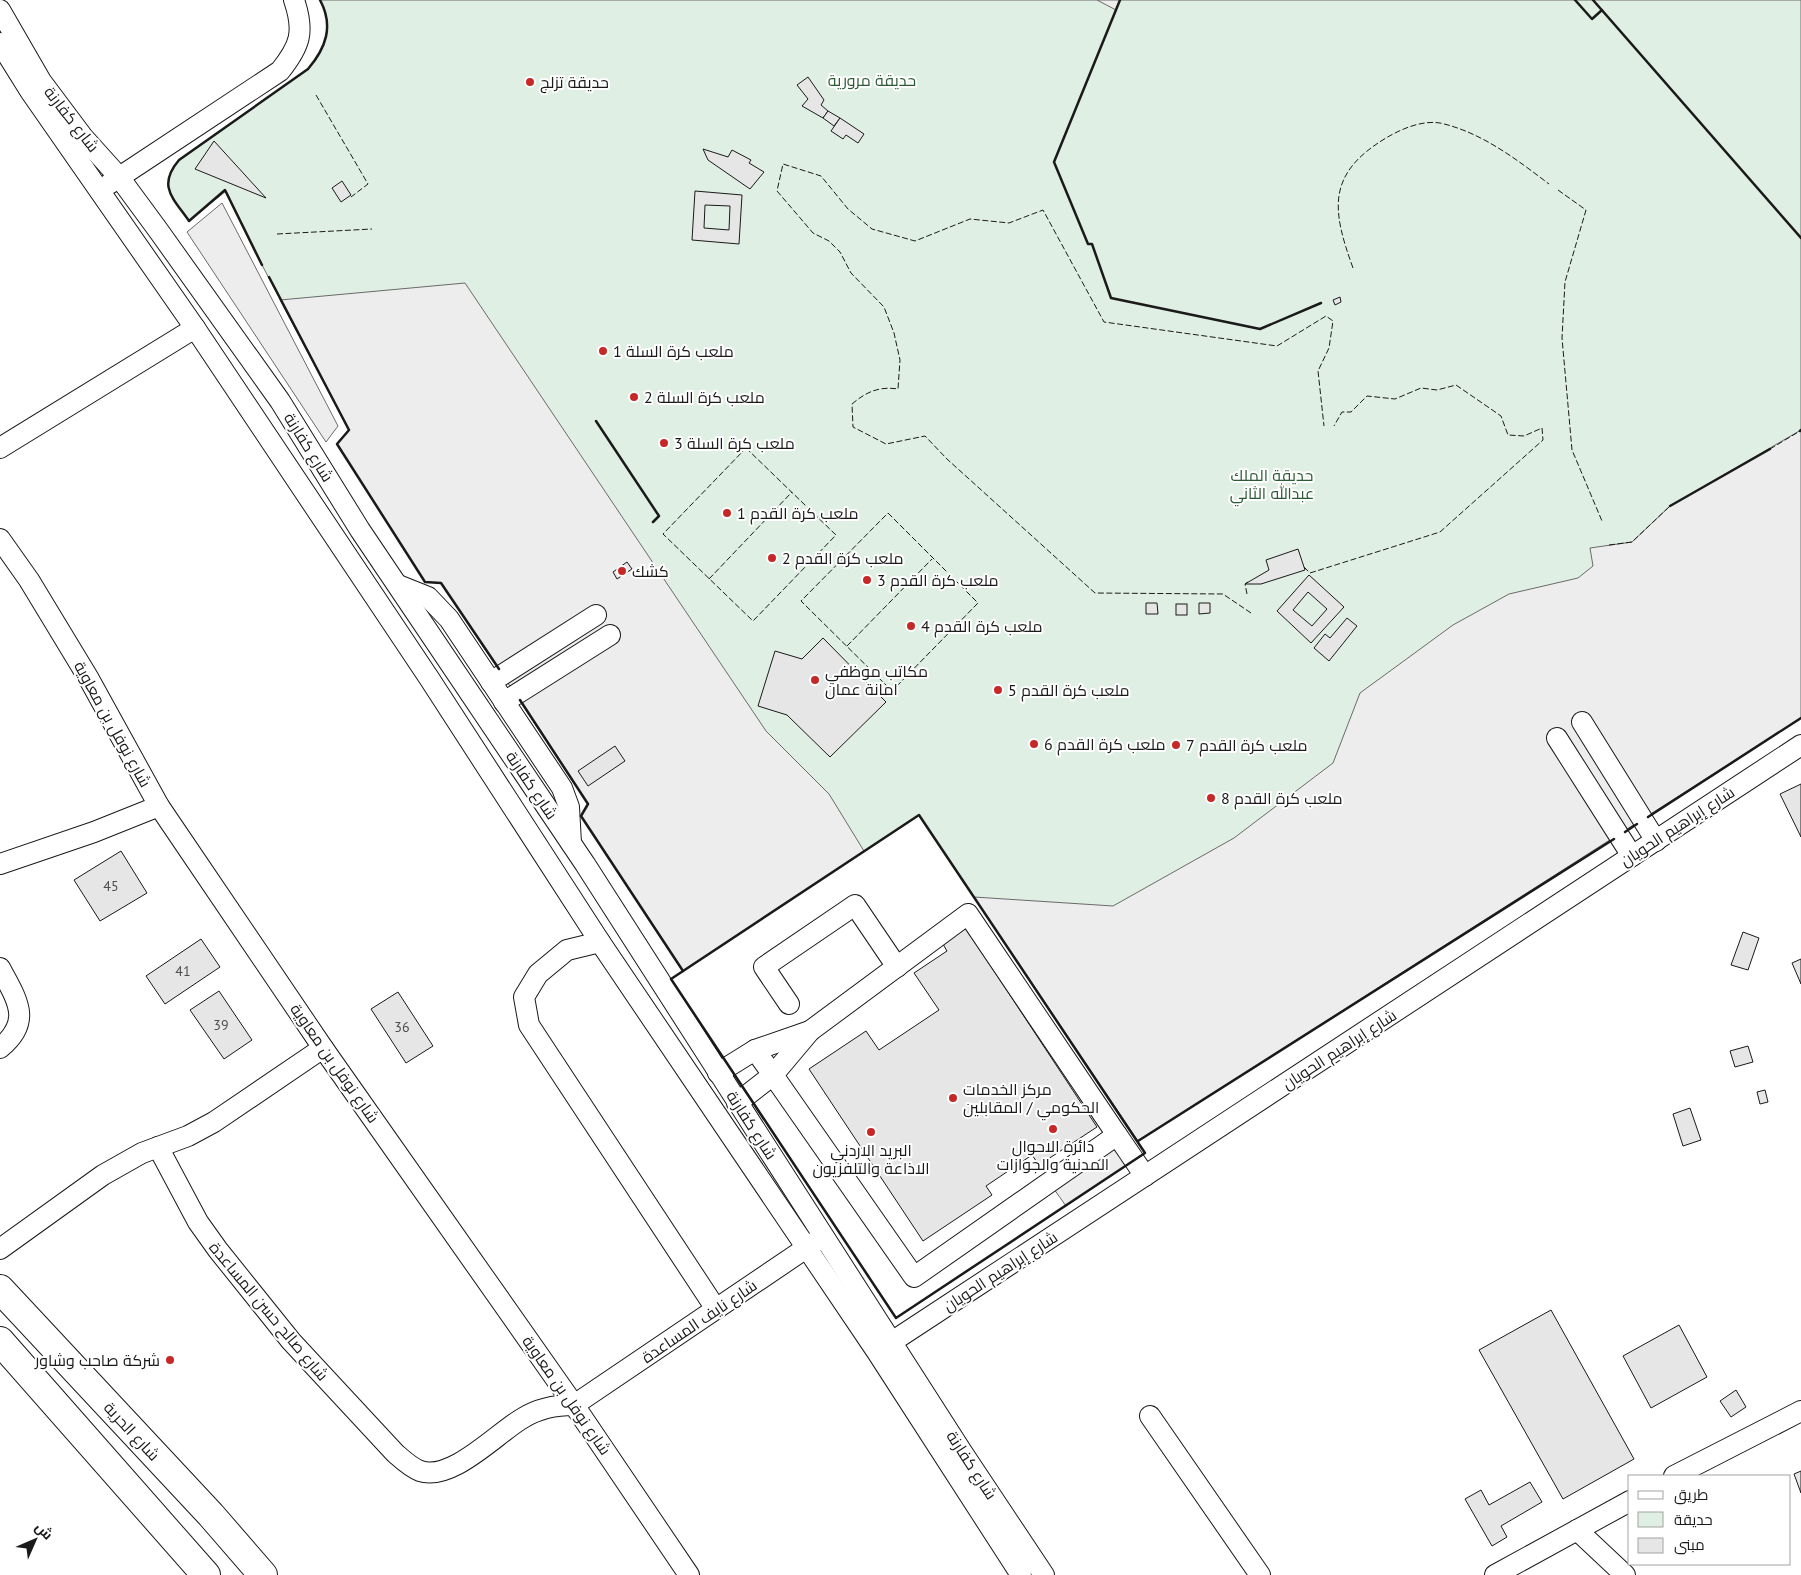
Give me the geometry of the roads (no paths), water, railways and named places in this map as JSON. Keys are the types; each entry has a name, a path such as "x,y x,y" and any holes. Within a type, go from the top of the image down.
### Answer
{"highway":[{"name":"شارع الحرية","path":"0,1289 263,1575"},
{"path":"0,1341 206,1575"}],"street":[{"path":"100,191 280,71 294,52 301,32 294,0"},
{"name":"شارع كفارنة","path":"0,10 41,81 83,137 119,177 280,401 360,530 571,843 823,1236 884,1347 1021,1575"},
{"name":"شارع كفارنة","path":"0,43 30,91 195,328 429,678 600,942 806,1248 884,1347 1044,1575"},
{"path":"0,448 195,328"},
{"name":"شارع نوفل بن معاوية","path":"0,539 29,580 89,679 159,806 323,1048 574,1405 690,1575"},
{"path":"398,585 428,597 440,608 491,682 562,788 570,816 571,843"},
{"path":"491,682 596,614"},
{"path":"504,702 610,635"},
{"path":"1582,722 1656,841"},
{"path":"1557,738 1632,856"},
{"name":"شارع إبراهيم الحويان","path":"884,1347 1801,745"},
{"path":"0,864 94,832 159,806"},
{"path":"789,1004 764,967 855,905 897,967"},
{"path":"737,1103 773,1075 810,1031 968,914 1145,1176"},
{"path":"600,942 566,950 538,974 524,996 529,1025 716,1309"},
{"path":"0,968 20,1010 20,1022 12,1038 0,1048"},
{"path":"718,1073 755,1050 810,1031"},
{"path":"0,1249 103,1175 142,1153 188,1136 214,1122 323,1048"},
{"path":"755,1050 914,1277 1117,1135"},
{"name":"شارع صالح حسن المساعدة","path":"158,1147 198,1222 223,1257 296,1347 395,1453 409,1465 422,1472 452,1467 481,1450 521,1419 554,1406 574,1405"},
{"name":"شارع نايف المساعدة","path":"574,1405 823,1236"},
{"path":"1676,1475 1801,1411"},
{"path":"1150,1416 1260,1575"},
{"path":"1494,1575 1527,1567 1577,1530 1628,1502"},
{"path":"1577,1530 1625,1575"}],"place":[{"name":"حديقة تزلج","path":"530,82"},
{"name":"ملعب كرة السلة 1","path":"603,351"},
{"name":"ملعب كرة السلة 2","path":"634,397"},
{"name":"ملعب كرة السلة 3","path":"664,443"},
{"name":"ملعب كرة القدم 1","path":"727,513"},
{"name":"ملعب كرة القدم 2","path":"772,558"},
{"name":"كشك","path":"622,571"},
{"name":"ملعب كرة القدم 3","path":"867,580"},
{"name":"ملعب كرة القدم 4","path":"911,626"},
{"name":"مكاتب موظفي امانة عمان","path":"815,680"},
{"name":"ملعب كرة القدم 5","path":"998,690"},
{"name":"ملعب كرة القدم 6","path":"1034,744"},
{"name":"ملعب كرة القدم 7","path":"1176,745"},
{"name":"ملعب كرة القدم 8","path":"1211,798"},
{"name":"مركز الخدمات الحكومي / المقابلين","path":"953,1098"},
{"name":"دائرة الاحوال المدنية والجوازات","path":"1053,1129"},
{"name":"البريد الاردني الاذاعة والتلفزيون","path":"871,1132"},
{"name":"شركة صاحب وشاور","path":"170,1360"}],"park label":[{"name":"حديقة مرورية","path":"872,80"},
{"name":"حديقة الملك عبدالله الثاني","path":"1272,484"}]}
